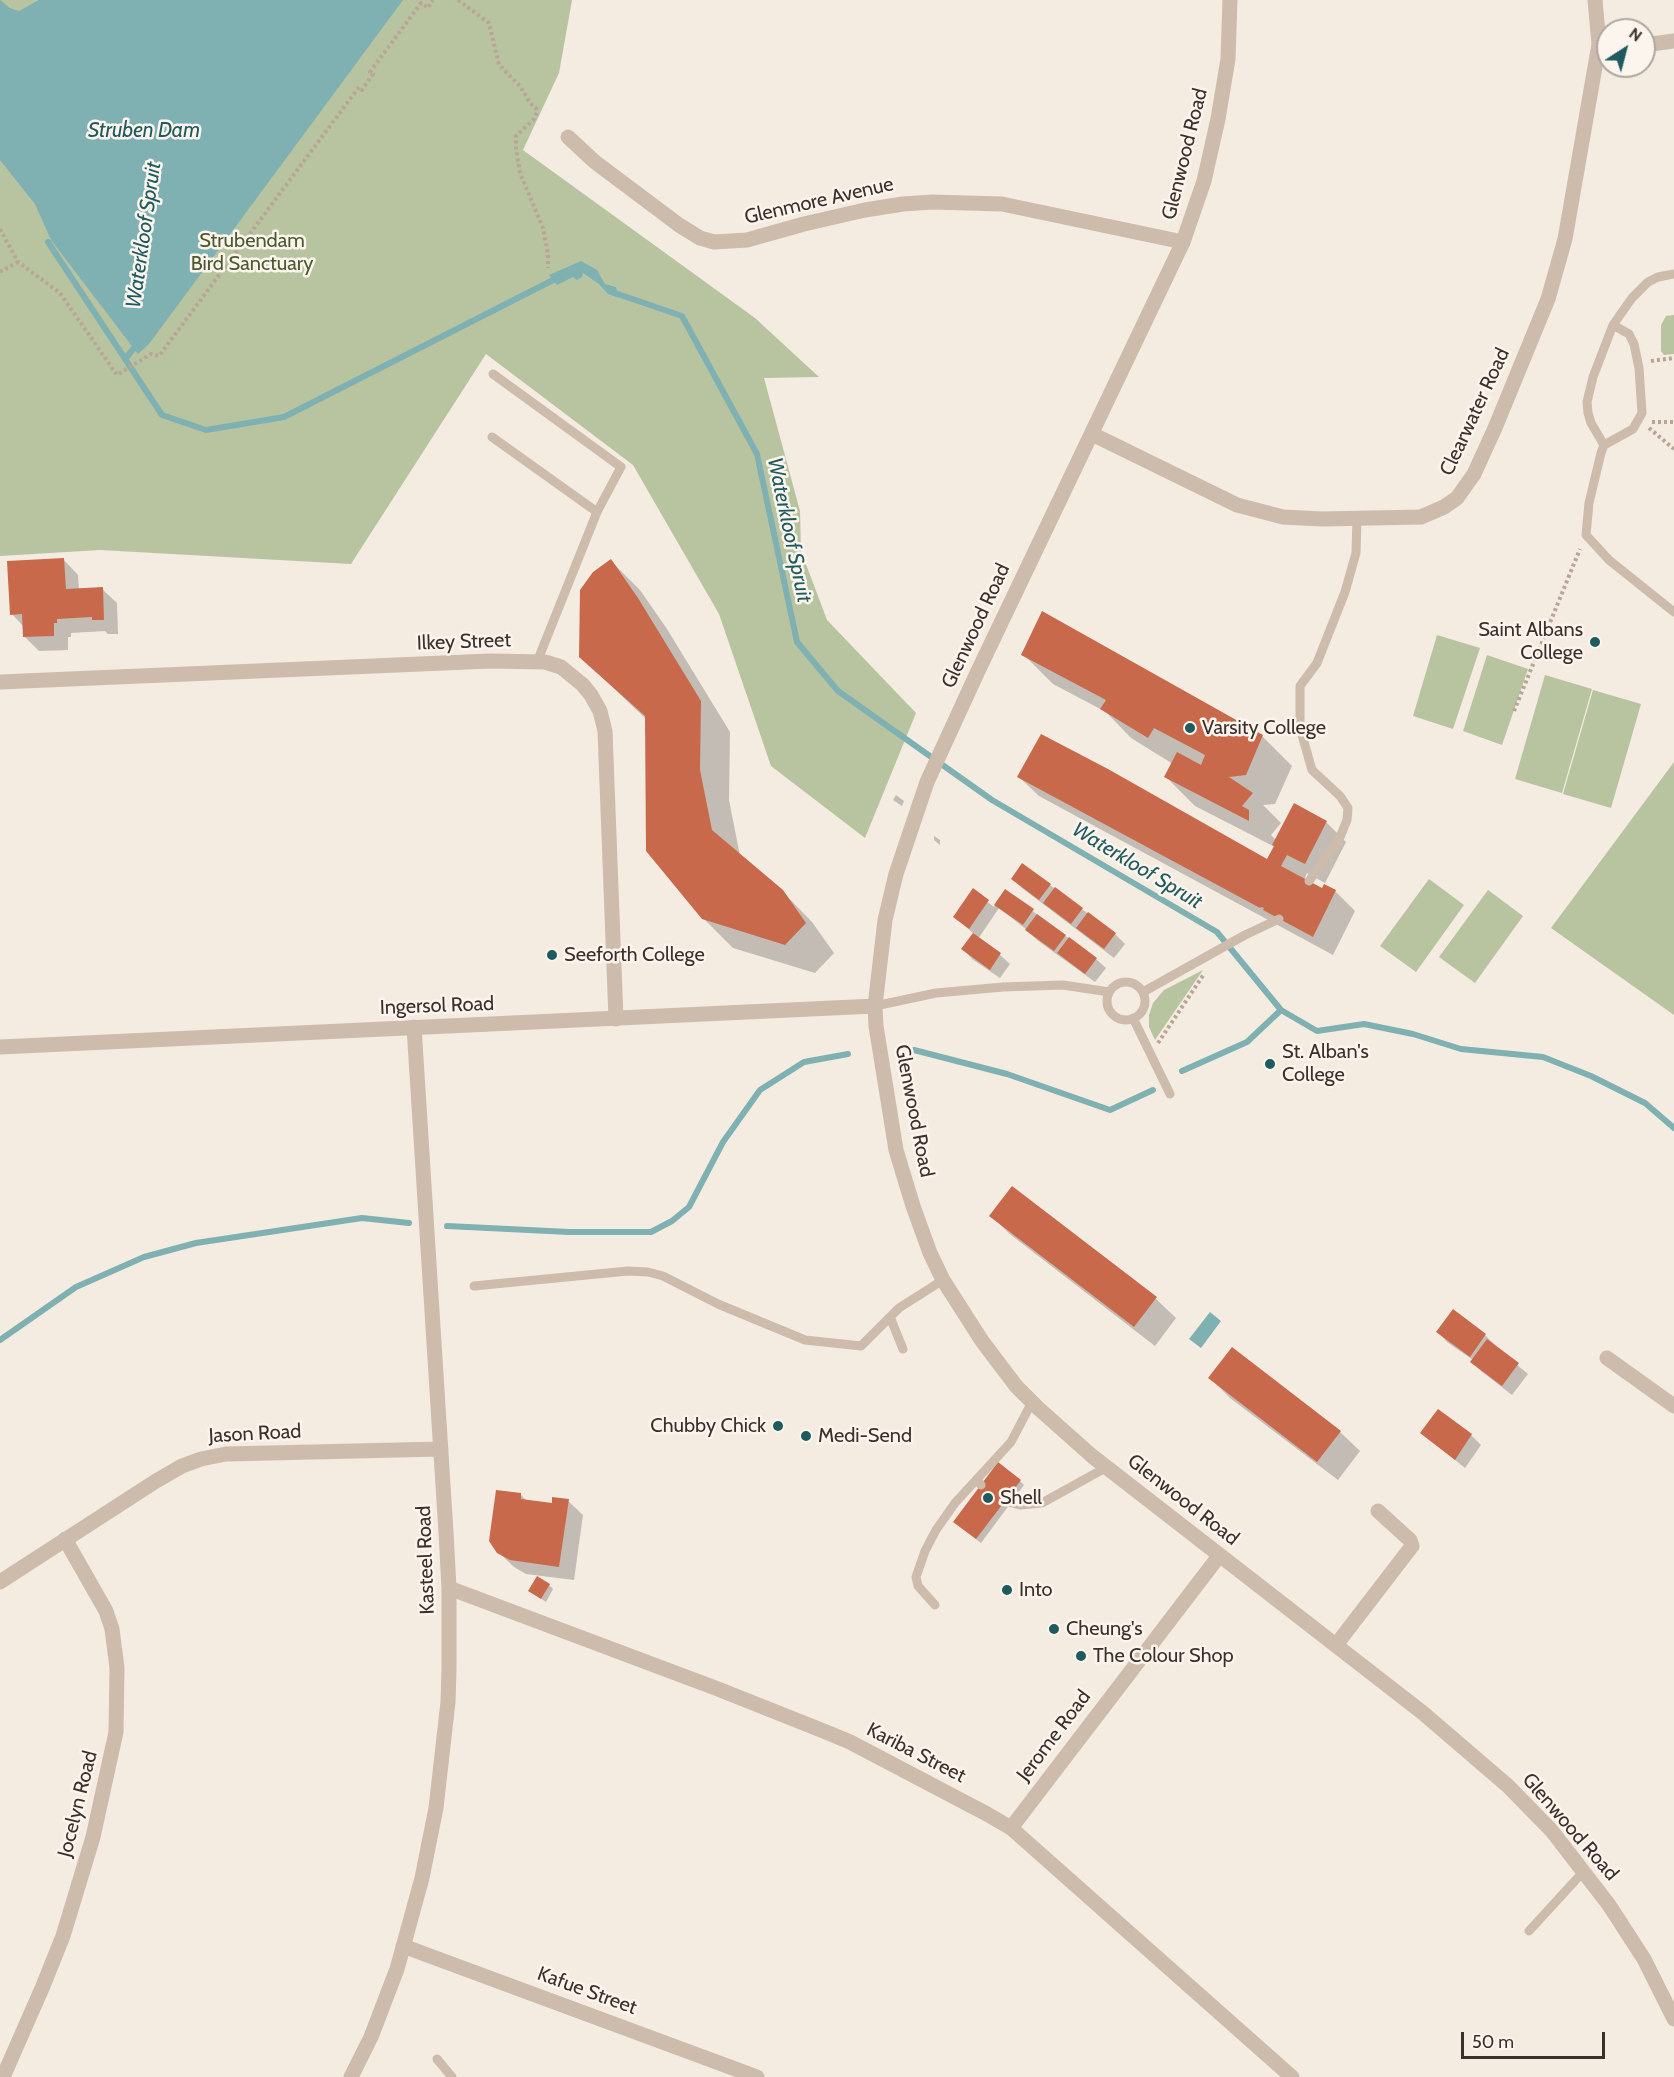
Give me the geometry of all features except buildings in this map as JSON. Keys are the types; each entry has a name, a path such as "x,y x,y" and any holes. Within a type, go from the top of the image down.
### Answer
{"street":[{"name":"Glenwood Road","path":"1230,0 1228,59 1218,119 1204,181 1183,242 927,782 896,874 885,920 875,1006 889,1116 899,1163 930,1253 943,1280 982,1341 1016,1386 1107,1467 1423,1713 1499,1778 1552,1831 1609,1905 1644,1959 1674,2019"},
{"name":"Clearwater Road","path":"1595,0 1598,18"},
{"path":"1656,43 1674,41"},
{"name":"Clearwater Road","path":"1092,434 1248,509 1283,517 1358,519 1420,517 1435,512 1456,498 1467,486 1481,460 1548,299 1568,230 1597,78"},
{"name":"Glenmore Avenue","path":"568,137 595,162 674,222 694,235 714,242 747,240 858,211 932,202 1002,204 1183,242"},
{"name":"Ilkey Street","path":"0,682 450,662 537,662 551,663 561,667 583,685 600,711 605,731 616,1019"},
{"name":"Ingersol Road","path":"0,1047 875,1006"},
{"name":"Kasteel Road","path":"351,2077 371,2037 397,1969 426,1862 443,1753 449,1669 449,1588 414,1027"},
{"path":"1607,1358 1674,1406"},
{"name":"Jason Road","path":"0,1582 175,1470 201,1459 226,1454 441,1449"},
{"path":"1336,1645 1412,1546 1410,1540 1378,1511"},
{"name":"Jocelyn Road","path":"3,2077 63,1936 93,1837 116,1732 117,1668 114,1636 106,1611 65,1539"},
{"name":"Jerome Road","path":"1011,1828 1219,1556"},
{"name":"Kariba Street","path":"449,1588 718,1689 850,1742 987,1814 1011,1828 1292,2077"},
{"name":"Kafue Street","path":"403,1946 757,2077"}],"lane":[{"path":"1604,445 1591,423 1587,402 1593,377 1613,325 1632,298 1647,282 1674,274"},
{"path":"1613,325 1631,336 1638,363 1643,401 1640,420 1630,432 1604,445 1589,503 1586,535 1609,560 1674,612"},
{"path":"493,374 621,467 597,512 537,662"},
{"path":"492,437 597,512"},
{"path":"1309,881 1343,833 1348,808 1340,796 1312,770 1300,728 1300,686 1317,663 1345,592 1356,553 1358,519"},
{"path":"1143,992 1245,935 1279,919"},
{"path":"1125,981 1137,985 1143,992 1145,1001 1141,1013 1124,1020 1113,1014 1107,1003 1109,992 1114,986 1125,981"},
{"path":"875,1006 936,993 1004,987 1063,985 1109,992"},
{"path":"1133,1018 1170,1094"},
{"path":"474,1286 648,1272 663,1276 718,1304 805,1340 861,1346 909,1301 943,1280"},
{"path":"890,1317 903,1349"},
{"path":"934,1605 918,1586 916,1577 925,1551 936,1530 955,1503 979,1482 1011,1442 1032,1402"},
{"path":"1005,1501 1020,1505 1042,1503 1107,1467"},
{"path":"1529,1931 1584,1871"},
{"path":"437,2059 452,2077"}],"path":[{"path":"0,229 18,262 60,293 117,375 151,354 159,357 358,87 362,90 373,74 370,72 421,3 428,8 433,0"},
{"path":"458,0 489,23 499,65 536,108 534,119 516,136 516,149 520,173 543,228 548,268"},
{"path":"0,272 18,262"},
{"path":"1638,363 1674,358"},
{"path":"1640,420 1674,422"},
{"path":"1640,420 1674,449"},
{"path":"1514,711 1586,535"},
{"path":"1149,1050 1157,1045 1209,967 1205,957"}],"green space":[{"name":"Strubendam Bird Sanctuary","path":"0,0 572,0 559,73 523,150 755,318 819,377 764,378 800,511 801,551 827,620 916,713 865,838 771,766 719,614 633,465 486,354 351,564 100,550 0,556"},
{"path":"1674,315 1674,354 1664,355 1661,351 1661,325 1666,316"},
{"path":"1437,635 1480,648 1453,729 1413,716"},
{"path":"1487,655 1528,669 1502,745 1463,731"},
{"path":"1545,675 1592,689 1562,793 1515,779"},
{"path":"1593,690 1641,704 1611,808 1563,794"},
{"path":"1674,762 1674,1015 1551,928"},
{"path":"1429,879 1464,905 1416,972 1380,946"},
{"path":"1488,890 1523,916 1475,983 1439,957"},
{"path":"1203,970 1155,1040 1149,1027 1149,1015 1153,1003 1164,990"}],"water":[{"name":"Struben Dam","path":"0,0 10,8 19,11 39,0 403,0 149,344 138,354 51,240 35,204 0,160"},
{"path":"581,261 597,270 605,284 616,287 619,298 608,294 599,284 583,273 582,277 577,280 573,277 557,285 549,275"},
{"path":"1210,1312 1221,1321 1201,1348 1189,1339"}],"waterway":[{"name":"Waterkloof Spruit","path":"48,242 162,415 206,430 284,417 559,277"},
{"name":"Waterkloof Spruit","path":"612,292 682,316 757,454 797,642 838,691 992,800 1217,932 1281,1010 1317,1031 1364,1024 1413,1034 1461,1049 1543,1057 1591,1076 1645,1103 1674,1128"},
{"name":"Waterkloof Spruit","path":"125,359 138,343"},
{"path":"1182,1071 1247,1042 1281,1010"},
{"path":"914,1050 1007,1074 1110,1110 1153,1090"},
{"path":"447,1226 569,1232 651,1232 672,1221 689,1207 723,1142 760,1090 804,1062 848,1054"},
{"path":"0,1340 76,1287 144,1257 196,1243 362,1218 409,1223"}],"place":[{"name":"Saint Albans College","path":"1595,642"},
{"name":"Varsity College","path":"1190,728"},
{"name":"Seeforth College","path":"552,955"},
{"name":"St. Alban's College","path":"1270,1064"},
{"name":"Chubby Chick","path":"778,1426"},
{"name":"Medi-Send","path":"806,1436"},
{"name":"Shell","path":"988,1498"},
{"name":"Into","path":"1007,1590"},
{"name":"Cheung's","path":"1054,1629"},
{"name":"The Colour Shop","path":"1081,1656"}]}
